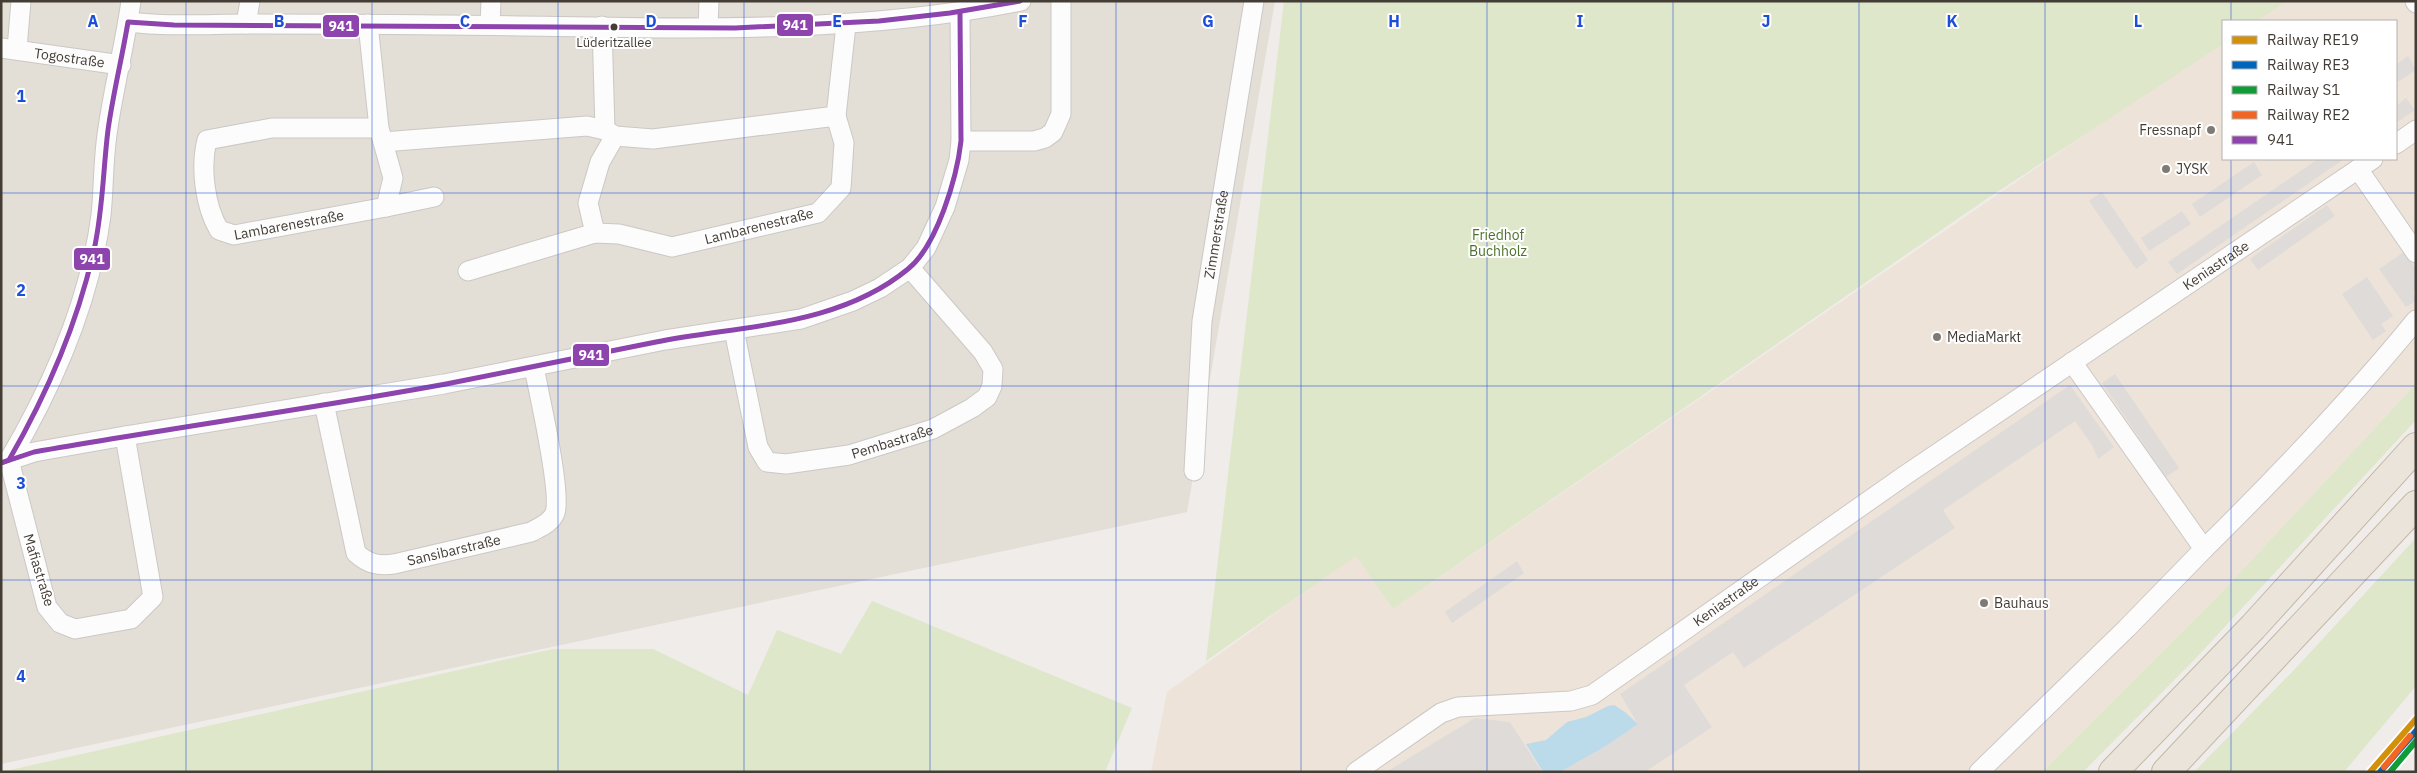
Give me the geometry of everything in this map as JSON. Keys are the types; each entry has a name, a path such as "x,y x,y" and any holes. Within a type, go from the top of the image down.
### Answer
{"highway":[{"path":"2113,772 2253,627 2416,447"},
{"path":"2166,772 2416,505"}],"street":[{"name":"Togostraße","path":"21,1 9,48 121,66"},
{"path":"5,461 39,406 58,363 86,282 100,217 108,129 121,66 131,1"},
{"path":"246,24 250,1"},
{"path":"490,25 491,1"},
{"path":"708,27 709,1"},
{"path":"128,22 166,27 246,24 708,27 846,24 934,9 960,14 1021,1"},
{"path":"961,141 1034,141 1045,138 1053,132 1060,114 1061,1"},
{"name":"Zimmerstraße","path":"1194,471 1202,321 1254,1"},
{"path":"5,461 34,452 534,367 665,340 801,319 836,307 880,288 910,268 926,248 945,207 959,160 961,141 960,14"},
{"path":"368,24 381,135 393,178 386,207"},
{"name":"Lambarenestraße","path":"468,271 594,233 619,234 672,247 818,213 841,188 844,144 836,116 846,24"},
{"path":"594,233 588,203 610,133 602,26"},
{"name":"Lambarenestraße","path":"434,197 234,235 219,230 211,216 203,155 207,140 272,128 381,135 587,126 610,133 653,139 836,116"},
{"path":"2397,143 2416,130"},
{"name":"Keniastraße","path":"1356,772 1441,713 1458,707 1570,701 1592,695 2072,362 2365,164 2416,253"},
{"name":"Pembastraße","path":"734,330 758,447 767,462 786,464 849,456 933,429 972,408 986,397 992,386 992,369 983,352 910,268"},
{"path":"1979,772 2127,628 2287,467 2416,320"},
{"path":"2072,362 2204,549"},
{"name":"Sansibarstraße","path":"324,403 356,553 363,560 378,566 394,564 531,532 547,523 554,515 556,490 534,367"},
{"name":"Mafiastraße","path":"5,461 47,607 60,623 75,629 131,620 153,597 125,436"}],"shaded area":[{"path":"1,1 1275,1 1187,512 1,764"},
{"path":"2280,1 2416,1 2416,384 2219,595 2042,772 1151,772 1167,692 1356,555 1393,609 2222,41 2222,160 2397,160 2397,20 2252,20"},
{"path":"2408,56 2416,70 2397,82 2397,64"},
{"path":"2406,98 2415,110 2397,122 2397,105"},
{"path":"2317,160 2343,160 2177,274 2168,262"},
{"path":"2254,162 2262,175 2200,217 2192,204"},
{"path":"2102,192 2148,260 2136,269 2089,201"},
{"path":"2327,205 2335,216 2258,270 2250,259"},
{"path":"2182,211 2191,224 2149,251 2141,238"},
{"path":"2404,252 2416,269 2416,290 2413,292 2416,301 2406,307 2379,269"},
{"path":"2367,277 2393,316 2381,324 2386,331 2373,340 2342,294"},
{"path":"2115,374 2179,468 2166,477 2102,383"},
{"path":"2070,385 2114,447 2098,459 2092,445 2075,421 1943,510 1955,528 1744,668 1733,652 1684,685 1712,727 1645,772 1560,772 1606,746 1638,724 1620,694"},
{"path":"1517,561 1524,573 1452,623 1445,612"},
{"path":"1475,718 1510,722 1542,772 1386,772"}],"green space":[{"name":"Friedhof Buchholz","path":"1284,1 2287,1 2258,20 2222,20 2222,45 1985,200 1393,609 1356,556 1206,661"},
{"path":"2416,384 2416,420 2195,659 2083,772 2042,772 2219,595"},
{"path":"2416,538 2416,686 2344,772 2194,772 2294,670"},
{"path":"872,601 1132,708 1105,772 1,772 553,649 653,649 748,695 777,630 841,654"}],"water":[{"path":"1614,705 1638,724 1606,746 1560,772 1543,772 1526,744 1546,740 1567,722 1586,717"}],"rail line":[{"name":"RE19","path":"2370,772 2416,719"},
{"name":"RE3","path":"2380,772 2416,731"},
{"name":"RE2","path":"2384,767 2410,736"},
{"name":"S1","path":"2390,772 2416,741"}],"transit line":[{"name":"941","path":"1,463 9,460 36,410 70,332 87,278 97,235 108,130 128,22 174,25 735,28 879,21 950,13 1020,1"},
{"name":"941","path":"1,463 34,452 395,393 688,336 788,321 820,313 851,302 881,288 908,269 928,244 944,210 950,191 961,141 960,13"}],"place":[{"name":"Lüderitzallee","path":"614,27"},
{"name":"Fressnapf","path":"2211,130"},
{"name":"JYSK","path":"2166,169"},
{"name":"MediaMarkt","path":"1937,337"},
{"name":"Bauhaus","path":"1984,603"}]}
